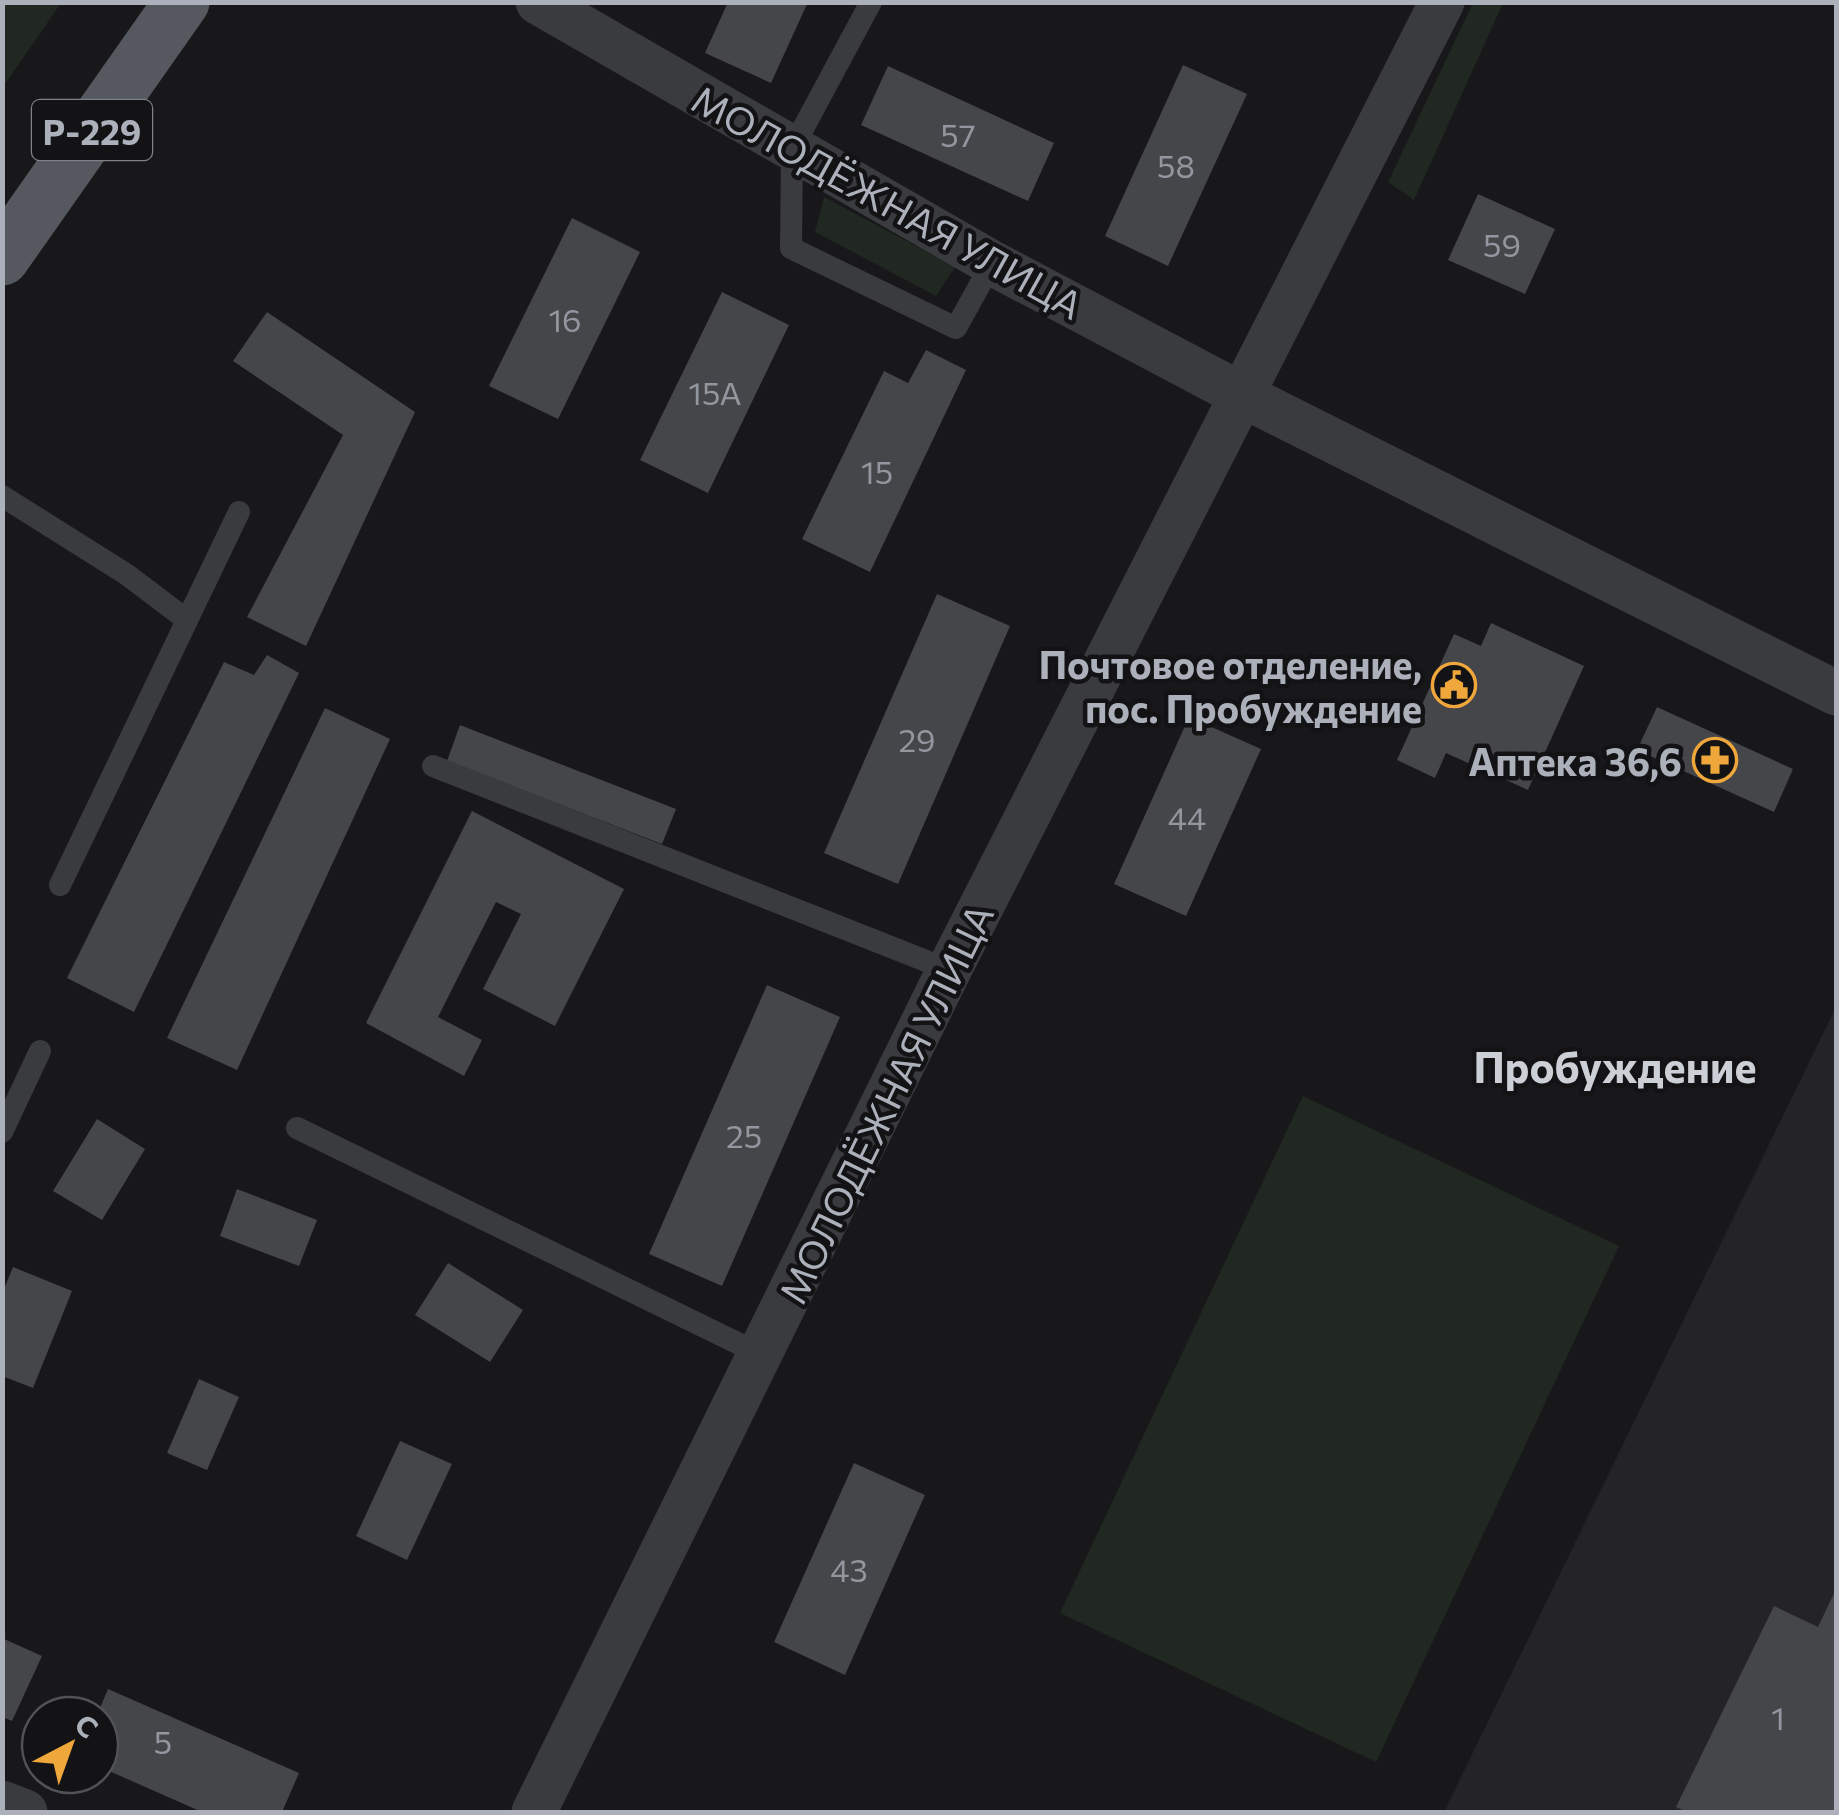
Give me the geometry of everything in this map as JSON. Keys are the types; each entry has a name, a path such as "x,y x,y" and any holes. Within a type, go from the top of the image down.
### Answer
{"main road":[{"name":"Р-229","path":"2,258 182,2"}],"street":[{"name":"МОЛОДЁЖНАЯ УЛИЦА","path":"538,2 992,263 1240,394 1835,688"},
{"path":"1240,394 1442,2"},
{"name":"МОЛОДЁЖНАЯ УЛИЦА","path":"534,1812 949,970 1240,394"},
{"path":"2,1803 25,1812"}],"lane":[{"path":"871,2 792,149 791,248 956,328 992,263"},
{"path":"2,496 126,574 187,620"},
{"path":"60,885 239,512"},
{"path":"433,766 949,970"},
{"path":"2,1132 40,1051"},
{"path":"297,1128 762,1355"}],"shaded area":[{"path":"2,3 61,3 3,87"},
{"path":"1473,3 1503,3 1414,200 1388,182"},
{"path":"824,197 955,267 936,296 815,232"},
{"path":"1836,1007 1836,1812 1444,1812"},
{"path":"1303,1096 1619,1246 1376,1762 1060,1613"}],"building":[{"path":"728,2 808,2 771,83 705,53"},
{"path":"1183,65 1247,94 1168,266 1105,236"},
{"path":"888,66 1054,143 1028,201 861,125"},
{"path":"1478,194 1555,229 1525,294 1448,260"},
{"path":"572,218 640,252 558,419 489,386"},
{"path":"722,292 789,325 708,493 640,460"},
{"path":"267,312 415,412 306,646 247,617 343,435 233,361"},
{"path":"926,350 966,370 870,572 802,539 884,371 908,383"},
{"path":"937,594 1010,626 898,884 824,853"},
{"path":"1491,623 1584,666 1528,790 1446,753 1435,778 1397,760 1454,634 1481,646"},
{"path":"267,655 299,673 134,1012 67,978 224,662 254,675"},
{"name":"Аптека 36,6","path":"1657,707 1793,769 1774,812 1637,750"},
{"path":"325,708 390,739 237,1070 167,1038"},
{"path":"1189,717 1261,749 1186,916 1114,884"},
{"path":"460,725 676,809 662,844 447,761"},
{"path":"472,811 624,889 555,1026 483,989 521,914 496,902 438,1017 482,1040 464,1076 366,1023"},
{"path":"767,985 840,1017 722,1286 649,1254"},
{"path":"97,1119 145,1149 102,1220 53,1191"},
{"path":"237,1189 317,1220 299,1266 220,1236"},
{"path":"448,1263 523,1310 490,1362 415,1315"},
{"path":"13,1267 72,1291 33,1388 2,1376 2,1294"},
{"path":"199,1379 239,1397 207,1470 167,1453"},
{"path":"400,1441 452,1464 407,1560 356,1536"},
{"path":"854,1463 925,1495 845,1675 774,1642"},
{"path":"1836,1589 1836,1812 1687,1812 1676,1807 1774,1606 1818,1627"},
{"path":"2,1638 42,1656 24,1695 20,1695 12,1721 2,1717"},
{"path":"108,1689 299,1773 282,1812 202,1812 120,1776 120,1695 105,1695"}],"place":[{"name":"Почтовое отделение, пос. Пробуждение","path":"1454,685"},
{"name":"Аптека 36,6","path":"1715,760"}],"district":[{"name":"Пробуждение","path":"1615,1066"}]}
